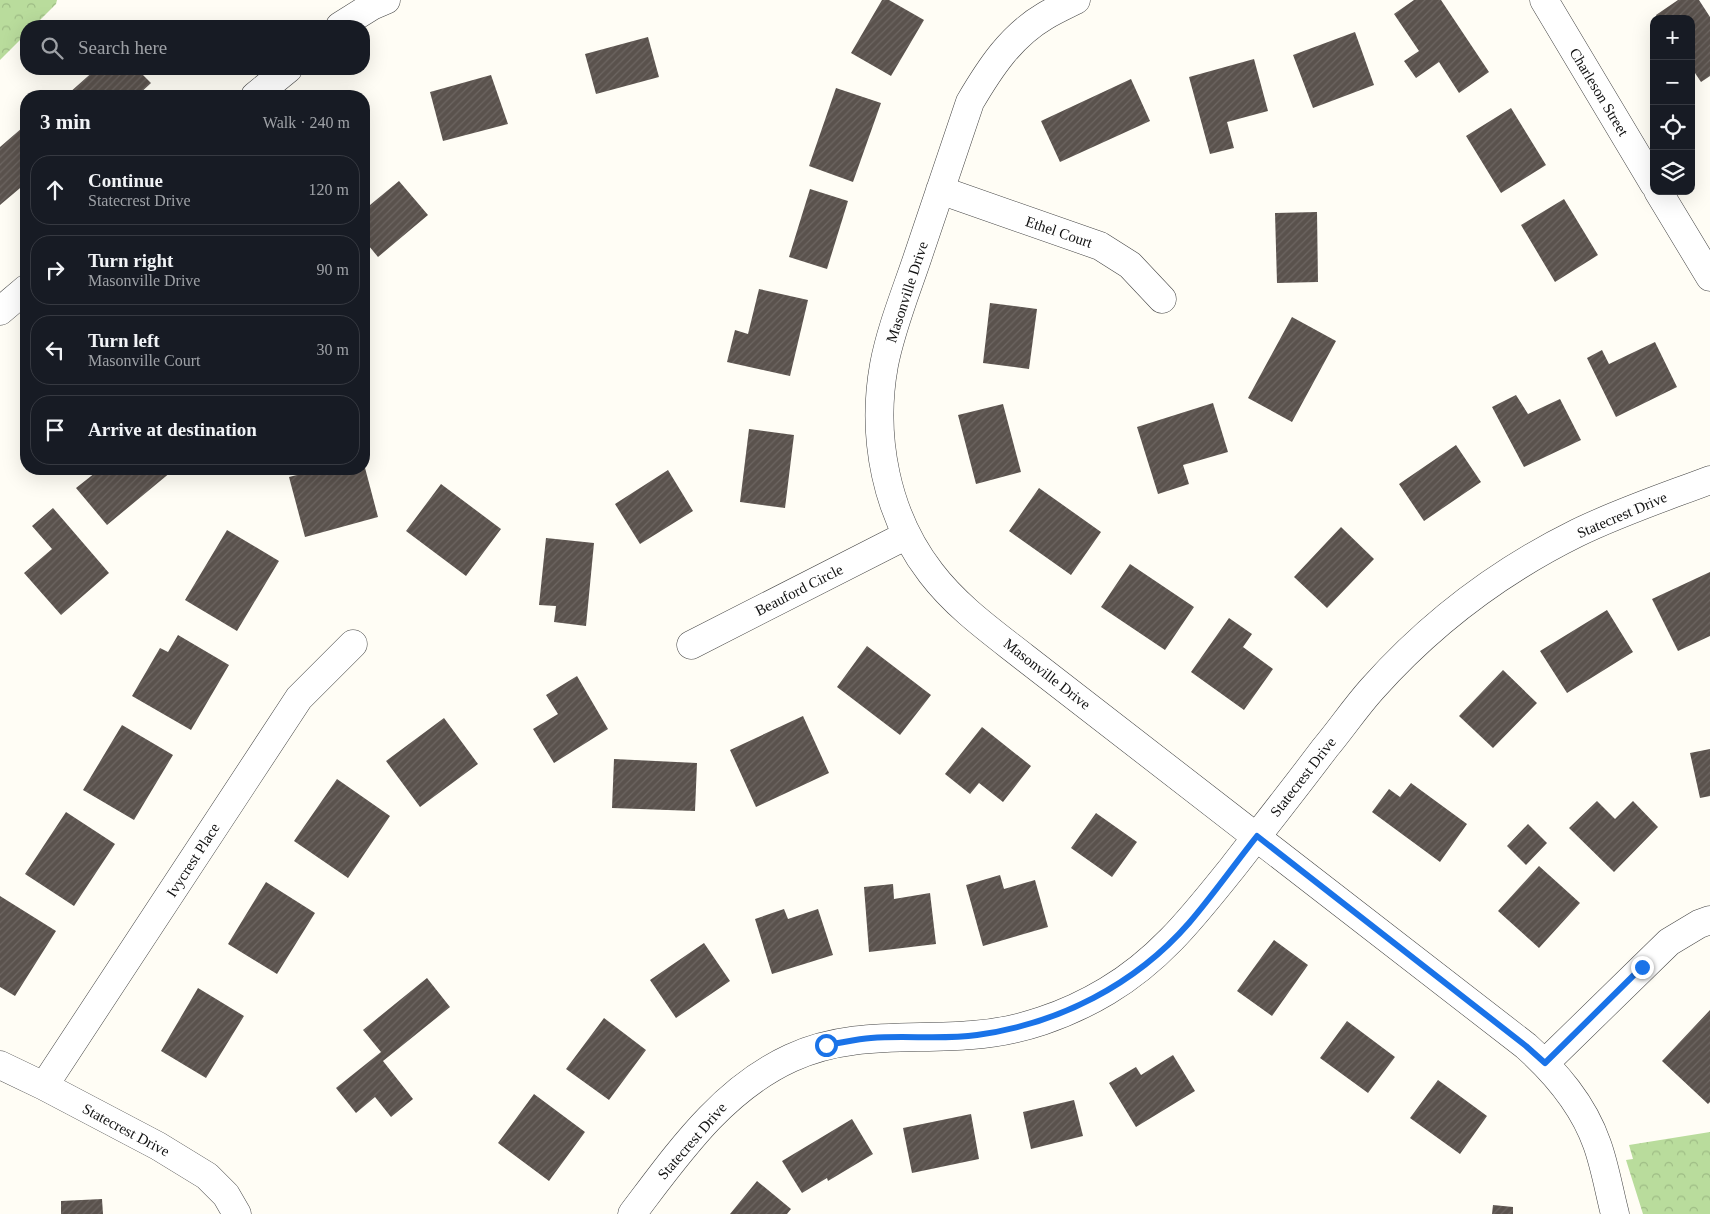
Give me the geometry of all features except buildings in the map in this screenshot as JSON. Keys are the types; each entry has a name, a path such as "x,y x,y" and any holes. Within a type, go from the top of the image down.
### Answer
{"street":[{"path":"350,20 386,0"},
{"name":"Masonville Drive","path":"1076,0 1044,17 1013,41 990,69 970,102 893,332 884,364 879,408 881,451 890,492 907,535 930,572 957,604 1257,836 1526,1046 1545,1063 1559,1078 1582,1111 1597,1144 1615,1214"},
{"name":"Charleson Street","path":"1544,0 1650,177"},
{"path":"262,90 281,75"},
{"name":"Ethel Court","path":"940,190 1100,246 1130,265 1162,298"},
{"path":"1660,195 1710,277"},
{"path":"0,312 20,294"},
{"name":"Statecrest Drive","path":"632,1214 690,1140 723,1103 753,1079 791,1058 826,1045 870,1038 974,1035 1022,1027 1067,1012 1109,990 1151,959 1188,924 1371,690 1419,641 1466,601 1517,566 1575,534 1618,515 1710,480"},
{"name":"Beauford Circle","path":"691,645 907,535"},
{"name":"Ivycrest Place","path":"44,1086 299,698 353,644"},
{"path":"1545,1063 1669,942 1699,924 1710,920"},
{"name":"Statecrest Drive","path":"0,1065 158,1146 207,1176 226,1195 237,1214"}],"green space":[{"path":"0,0 57,0 56,4 40,20 20,20 20,40 0,60"},
{"path":"1710,1132 1710,1214 1643,1214 1626,1160 1633,1159 1629,1145"}],"route":[{"path":"826,1045 870,1038 974,1035 1022,1027 1067,1012 1109,990 1151,959 1188,924 1257,836 1526,1046 1545,1063 1642,967"}]}
